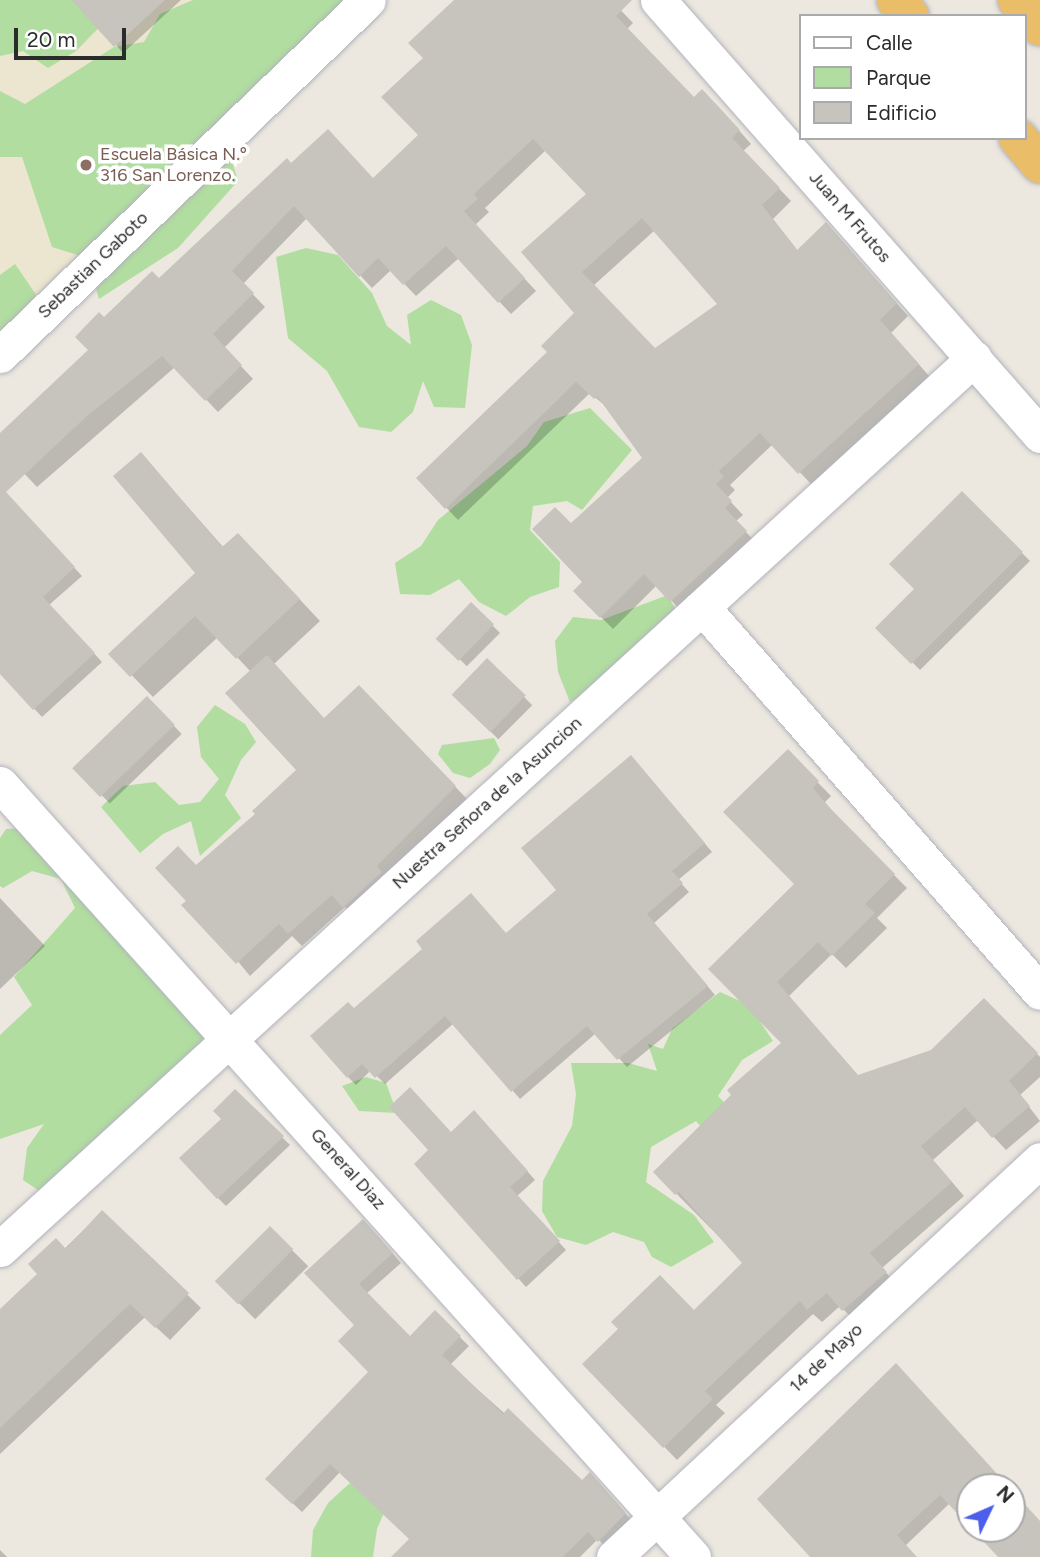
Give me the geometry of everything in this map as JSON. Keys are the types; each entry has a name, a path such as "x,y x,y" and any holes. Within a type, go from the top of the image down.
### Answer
{"highway":[{"path":"897,0 908,14"},
{"path":"1017,0 1040,26"},
{"path":"1020,140 1040,164"}],"street":[{"name":"Sebastian Gaboto","path":"0,355 368,0"},
{"name":"Juan M Frutos","path":"658,0 1040,435"},
{"name":"Nuestra Señora de la Asuncion","path":"0,1249 974,358"},
{"path":"702,607 1040,992"},
{"name":"General Diaz","path":"0,784 231,1037 693,1557"},
{"name":"14 de Mayo","path":"614,1557 1040,1160"}],"shaded area":[{"name":"Escuela Básica N.º 316 San Lorenzo.","path":"0,0 345,0 0,330"}],"green space":[{"path":"0,0 126,0 76,51 48,68 23,51 0,56"},
{"name":"Escuela Básica N.º 316 San Lorenzo.","path":"193,0 351,0 224,135 238,181 178,248 99,299 87,258 52,247 22,157 0,157 0,91 25,104 114,47 144,42 160,14"},
{"path":"306,248 338,255 372,293 387,326 411,345 407,315 431,300 461,315 472,345 465,408 434,407 423,381 413,412 391,432 359,427 327,371 288,338 276,257"},
{"path":"15,264 39,299 0,336 0,275"},
{"path":"590,408 632,450 582,510 567,501 533,506 530,530 560,562 559,587 530,597 506,616 479,602 459,579 430,595 400,594 395,563 421,546 438,520 527,446 544,422"},
{"path":"668,595 680,618 600,685 570,702 558,672 555,641 573,617 601,620"},
{"path":"215,705 245,724 256,742 241,760 225,795 241,818 200,856 191,821 163,834 140,853 101,807 123,786 155,782 179,805 200,802 219,779 201,757 197,727"},
{"path":"494,738 500,750 490,764 470,778 453,773 438,754 442,745"},
{"path":"37,827 205,1024 201,1050 50,1198 23,1180 27,1148 44,1124 0,1139 0,1035 32,1005 14,977 75,908 61,879 32,871 3,888 0,886 0,838 6,829"},
{"path":"720,992 749,1005 773,1041 742,1060 718,1096 784,1164 756,1191 696,1121 651,1147 646,1182 694,1215 714,1242 671,1267 652,1257 644,1242 613,1232 586,1245 557,1237 542,1211 543,1181 572,1126 576,1094 571,1063 628,1063 657,1071 648,1044 663,1049 672,1029"},
{"path":"366,1077 386,1083 397,1113 359,1111 342,1086"},
{"path":"350,1483 389,1501 377,1529 373,1557 311,1557 313,1530 328,1503"}],"building":[{"path":"71,0 165,0 114,47"},
{"path":"454,0 632,0 616,16 694,97 702,89 740,130 732,138 780,188 762,205 797,250 826,222 897,303 880,320 919,364 798,474 760,433 719,471 724,477 716,484 732,501 725,508 747,531 670,602 644,574 600,618 573,591 582,582 532,529 555,507 571,523 642,458 597,396 594,399 576,382 445,509 416,478 547,352 541,346 574,313 521,252 586,194 533,139 474,194 478,199 464,211 525,278 498,303 446,246 403,285 378,258 359,277 294,206 232,271 254,293 213,334 242,365 205,401 162,356 87,416 6,492 75,567 43,597 95,653 33,710 0,674 0,433 88,350 75,337 99,312 104,317 152,271 159,278 287,158 291,163 328,129 373,178 418,135 381,97 423,58 408,43","holes":["642,218 717,304 655,348 582,272"]},
{"path":"141,452 222,547 238,533 300,599 236,659 195,616 130,677 108,654 195,573 113,476"},
{"path":"962,491 1023,552 911,664 875,628 914,589 889,564"},
{"path":"471,602 494,624 459,661 436,639"},
{"path":"267,655 324,718 359,685 456,786 377,866 382,872 343,908 332,895 288,934 279,924 236,964 181,905 186,901 155,868 178,846 196,865 255,814 252,811 296,770 225,693"},
{"path":"487,658 526,696 490,732 452,695"},
{"path":"147,696 175,725 100,797 72,768"},
{"path":"788,749 819,781 813,788 827,805 895,874 865,904 875,913 832,956 818,942 777,982 858,1075 931,1050 984,998 1038,1053 1009,1081 1030,1106 992,1138 965,1107 921,1146 952,1182 870,1253 887,1272 842,1311 827,1293 807,1310 800,1301 705,1391 713,1399 663,1448 582,1364 618,1329 611,1322 660,1275 694,1310 742,1263 679,1192 675,1195 653,1172 731,1095 727,1090 781,1043 708,969 794,884 723,812"},
{"path":"631,755 705,843 672,871 683,883 647,914 708,986 617,1060 587,1026 511,1092 445,1016 375,1078 362,1064 347,1078 310,1036 348,1002 354,1008 422,949 416,941 471,893 506,933 556,890 521,848"},
{"path":"410,1087 451,1132 474,1110 528,1171 510,1187 560,1241 517,1280 414,1164 428,1150 389,1107"},
{"path":"235,1089 284,1136 217,1199 179,1158 221,1119 213,1111"},
{"path":"102,1210 189,1293 155,1328 130,1304 0,1428 0,1309 37,1274 28,1264 56,1238 66,1249"},
{"path":"363,1219 393,1253 359,1284 410,1336 435,1310 461,1336 442,1355 503,1414 508,1408 582,1480 590,1472 626,1513 598,1542 588,1532 563,1557 391,1557 409,1539 330,1464 292,1504 265,1479 368,1372 338,1341 354,1325 304,1273"},
{"path":"270,1226 293,1249 238,1304 215,1281"},
{"path":"896,1363 996,1473 956,1473 956,1512 940,1495 897,1535 917,1557 810,1557 757,1499"},
{"path":"1026,1506 1040,1521 1040,1557 998,1557 985,1543 1026,1543"}],"place":[{"name":"Escuela Básica N.º 316 San Lorenzo.","path":"86,165"}]}
